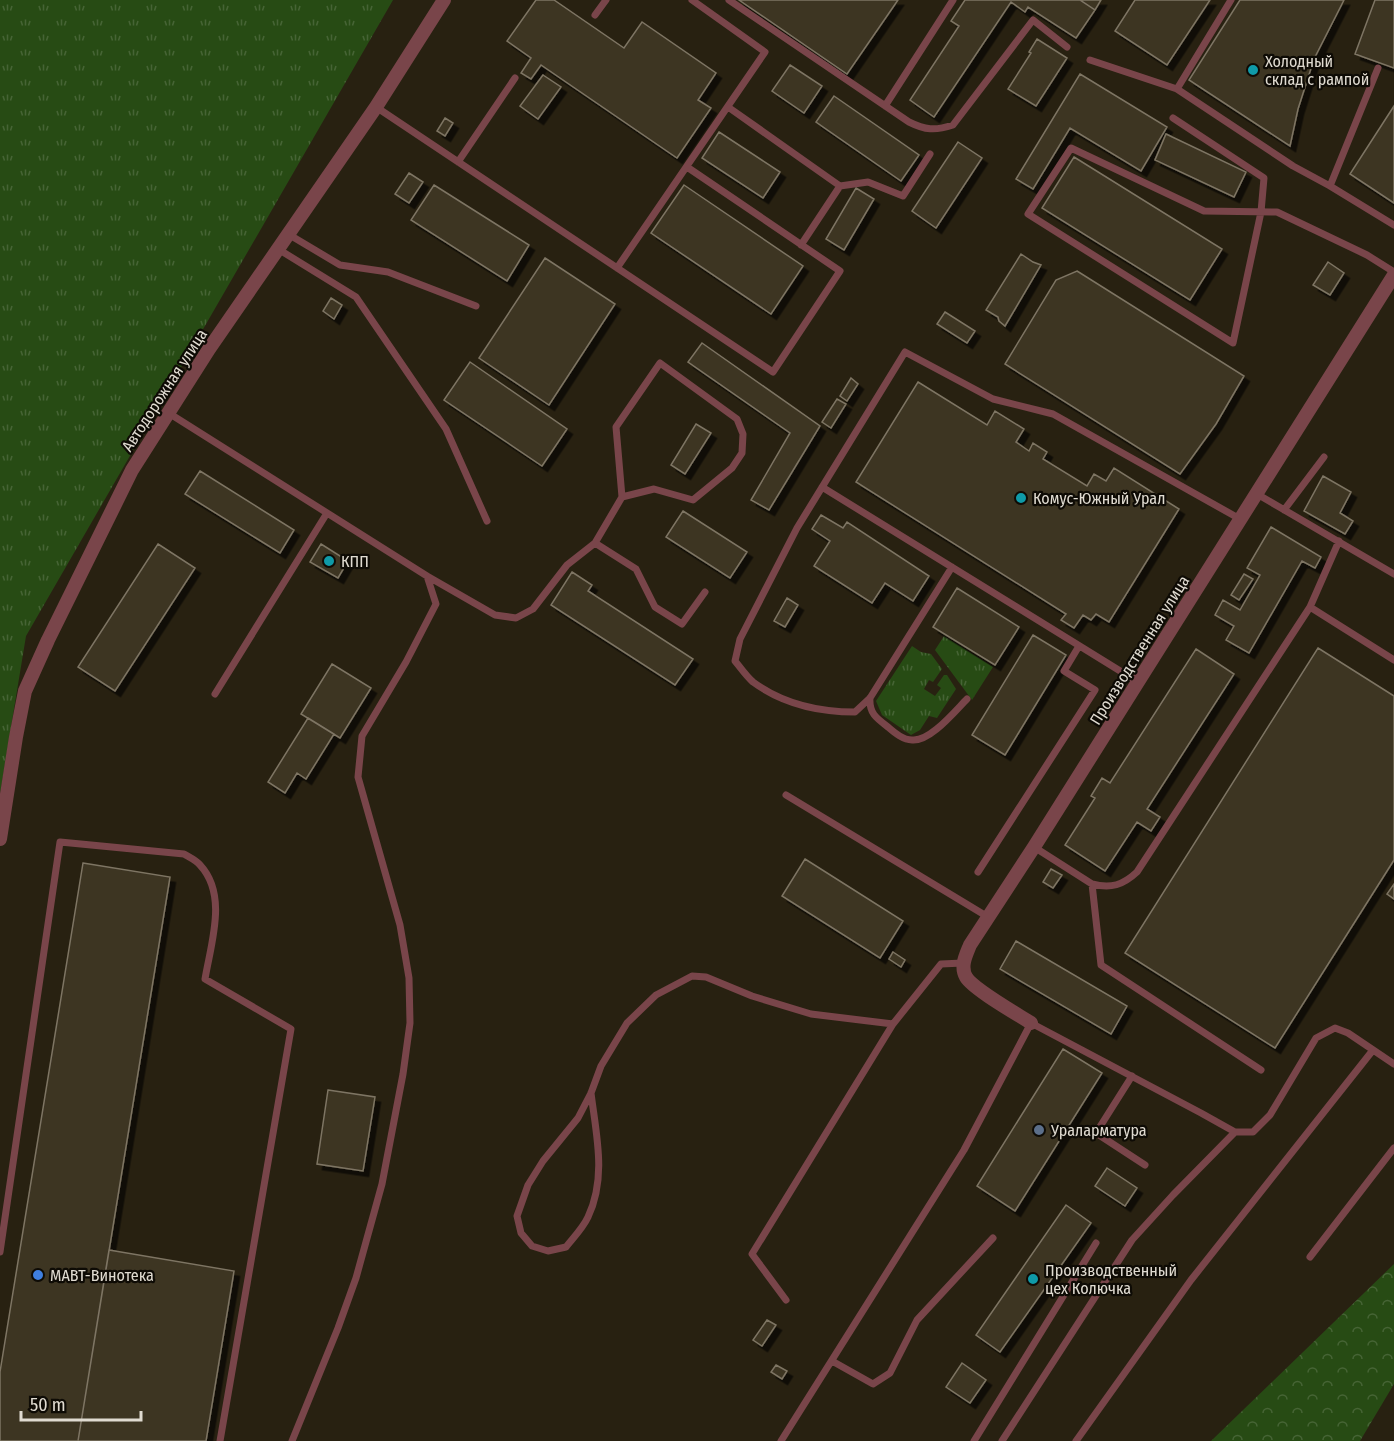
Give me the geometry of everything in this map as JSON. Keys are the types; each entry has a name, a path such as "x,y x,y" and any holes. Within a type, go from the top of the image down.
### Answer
{"street":[{"name":"Автодорожная улица","path":"0,839 25,691 132,470 167,412 376,107 444,0"},
{"name":"Производственная улица","path":"963,963 970,945 1394,274"},
{"path":"963,963 966,976 975,987 1031,1023"}],"lane":[{"path":"595,15 606,0"},
{"path":"617,268 765,52 692,0"},
{"path":"729,0 909,122 925,130 939,130 953,125 1033,20 1067,47"},
{"path":"885,106 953,0"},
{"path":"1177,89 1231,0"},
{"path":"1090,60 1177,89 1293,166 1394,225"},
{"path":"1330,186 1378,68"},
{"path":"458,162 515,78"},
{"path":"376,107 773,372 840,271 687,166"},
{"path":"728,107 840,186 868,182 903,196 930,154"},
{"path":"1173,118 1264,178 1261,212 1233,343 1028,214 1071,148 1204,211 1261,212 1277,212 1367,255 1394,274"},
{"path":"801,245 840,186"},
{"path":"288,234 340,265 388,272 476,306"},
{"path":"278,249 356,297 446,429 487,521"},
{"path":"951,567 870,698 855,712 837,712 796,706 752,681 735,661 740,639 796,528 905,352 993,399 1053,414 1240,519"},
{"path":"167,412 427,576 495,615 516,618 533,609 567,565 595,543 622,497 616,427 660,363 737,419 743,434 742,453 732,468 693,500 654,489 622,497"},
{"path":"1284,510 1324,457"},
{"path":"822,487 1138,682"},
{"path":"1257,494 1394,574"},
{"path":"215,694 327,513"},
{"path":"1034,847 1092,884 1102,887 1125,883 1137,872 1310,607 1339,542"},
{"path":"595,543 636,569 655,607 682,624 705,592"},
{"path":"292,1441 356,1278 382,1184 403,1074 410,1023 409,978 400,924 358,777 362,736 406,662 436,604 427,576"},
{"path":"1310,607 1394,660"},
{"path":"978,872 1095,690 1065,671 1079,646"},
{"path":"870,698 870,709 876,718 900,736 912,741 922,739 934,731 967,699"},
{"path":"786,795 988,917"},
{"path":"0,1252 60,842 184,854 199,863 211,882 216,905 205,979 291,1029 220,1441"},
{"path":"1092,884 1101,965 1261,1070"},
{"path":"786,1300 752,1254 893,1024 941,964 963,963"},
{"path":"591,1093 600,1165 596,1197 588,1220 566,1247 548,1251 532,1246 521,1233 518,1216 528,1185 543,1161 578,1118 601,1066 627,1023 656,994 692,976 706,976 752,996 811,1014 893,1024"},
{"path":"781,1441 964,1149 1031,1023 1235,1132 1253,1131 1270,1115 1316,1038 1335,1028 1348,1033 1394,1064"},
{"path":"1076,1441 1191,1280 1373,1050"},
{"path":"1132,1076 1096,1132 1145,1166"},
{"path":"1002,1441 1132,1240 1235,1132"},
{"path":"1310,1257 1394,1148"},
{"path":"832,1361 873,1384 890,1372 917,1320 993,1238"},
{"path":"974,1441 1096,1244"}],"green space":[{"path":"0,0 393,0 26,636 0,794"},
{"path":"944,636 993,667 972,700 935,650"},
{"path":"912,646 921,652 931,654 942,669 933,682 929,680 924,689 935,696 941,688 937,685 944,675 947,675 956,689 937,718 929,716 920,730 911,735 882,715 876,701"},
{"path":"1394,1264 1394,1384 1360,1441 1211,1441"}],"building":[{"path":"536,0 554,0 624,48 642,22 716,73 698,100 711,108 677,158 541,65 531,79 521,73 531,58 507,41"},
{"path":"739,0 898,0 847,74"},
{"path":"965,0 1080,0 1095,10 1076,38 1028,7 1025,12 1011,2 934,117 910,100 959,26 951,21"},
{"path":"1080,0 1101,0 1095,10"},
{"path":"1135,0 1210,0 1167,65 1115,31"},
{"name":"Холодный склад с рампой","path":"1240,0 1344,0 1314,59 1298,109 1290,146 1189,80"},
{"path":"1375,0 1394,0 1394,68 1355,54"},
{"path":"1037,39 1067,58 1036,106 1008,89 1031,53 1029,52"},
{"path":"790,65 822,86 804,113 772,91"},
{"path":"1080,74 1167,127 1141,171 1070,128 1033,189 1016,179"},
{"path":"543,75 561,87 538,119 520,106"},
{"path":"834,96 919,155 901,181 816,122"},
{"path":"1394,106 1394,203 1350,174"},
{"path":"445,118 453,123 445,136 437,131"},
{"path":"719,132 780,172 763,198 702,158"},
{"path":"1166,134 1246,172 1234,197 1155,160"},
{"path":"958,142 982,158 936,228 912,211"},
{"path":"1074,157 1222,249 1190,300 1042,208"},
{"path":"409,173 423,182 409,203 395,194"},
{"path":"434,185 529,245 507,281 411,220"},
{"path":"684,185 803,266 771,314 651,233"},
{"path":"856,188 874,199 844,250 826,239"},
{"path":"1021,254 1041,265 1005,326 998,317 986,310"},
{"path":"545,258 615,304 549,405 479,358"},
{"path":"1328,262 1344,273 1330,295 1313,285"},
{"path":"1077,271 1244,376 1216,424 1180,474 1005,364 1056,280"},
{"path":"331,298 342,305 334,319 323,311"},
{"path":"945,312 975,331 967,343 937,324"},
{"path":"702,343 820,426 769,510 751,500 790,433 688,362"},
{"path":"470,362 567,429 542,466 444,400"},
{"path":"851,378 858,384 847,401 840,396"},
{"name":"Комус-Южный Урал","path":"918,382 987,425 995,411 1024,429 1016,442 1029,451 1033,443 1047,452 1043,459 1087,486 1094,474 1106,481 1114,468 1179,509 1109,622 1096,614 1091,620 1083,615 1074,628 1061,620 1066,614 856,482"},
{"path":"837,399 846,404 831,428 822,422"},
{"path":"696,424 711,433 685,474 671,465"},
{"path":"200,471 294,530 280,553 185,494"},
{"path":"1323,476 1351,492 1340,513 1353,521 1345,534 1304,511"},
{"path":"683,511 747,552 730,578 666,537"},
{"path":"821,515 843,528 847,522 929,576 913,601 885,583 872,603 814,566 830,541 812,529"},
{"path":"1271,527 1321,557 1315,568 1302,561 1249,653 1226,640 1234,626 1215,615 1223,600 1240,610 1260,575 1247,568"},
{"path":"158,544 195,568 115,691 78,667"},
{"name":"КПП","path":"321,544 348,561 338,578 310,562"},
{"path":"572,572 592,585 588,591 693,659 675,685 551,605"},
{"path":"1244,574 1253,579 1239,600 1231,595"},
{"path":"957,588 1019,627 995,665 933,627"},
{"path":"787,598 798,605 785,627 774,621"},
{"path":"1033,635 1066,655 1005,755 972,735"},
{"path":"1318,648 1394,696 1394,860 1275,1048 1125,953"},
{"path":"1196,649 1234,674 1147,809 1160,817 1151,831 1137,822 1105,871 1065,845 1095,798 1091,796 1102,778 1110,783"},
{"path":"332,664 371,688 340,738 301,714"},
{"path":"308,718 334,734 306,779 297,773 285,793 268,782"},
{"path":"805,859 903,921 880,958 782,896"},
{"path":"83,863 170,877 78,1441 0,1441 0,1372"},
{"path":"1051,869 1062,875 1053,888 1043,882"},
{"path":"1394,884 1394,899 1387,894"},
{"path":"1016,941 1127,1006 1111,1034 1000,969"},
{"path":"893,952 905,960 901,967 889,959"},
{"name":"Ураларматура","path":"1063,1049 1102,1073 1015,1211 977,1186"},
{"path":"328,1090 375,1097 363,1171 317,1164"},
{"path":"1107,1168 1137,1188 1125,1206 1095,1186"},
{"name":"Производственный цех Колючка","path":"1066,1205 1091,1223 1000,1352 976,1335"},
{"path":"109,1250 234,1271 206,1441 78,1441"},
{"path":"767,1320 776,1325 762,1346 753,1340"},
{"path":"962,1363 986,1380 970,1403 946,1387"},
{"path":"776,1365 787,1371 782,1379 771,1372"}],"place":[{"name":"Холодный склад с рампой","path":"1253,70"},
{"name":"Комус-Южный Урал","path":"1021,498"},
{"name":"КПП","path":"329,561"},
{"name":"Ураларматура","path":"1039,1130"},
{"name":"МАВТ-Винотека","path":"38,1275"},
{"name":"Производственный цех Колючка","path":"1033,1279"}]}
